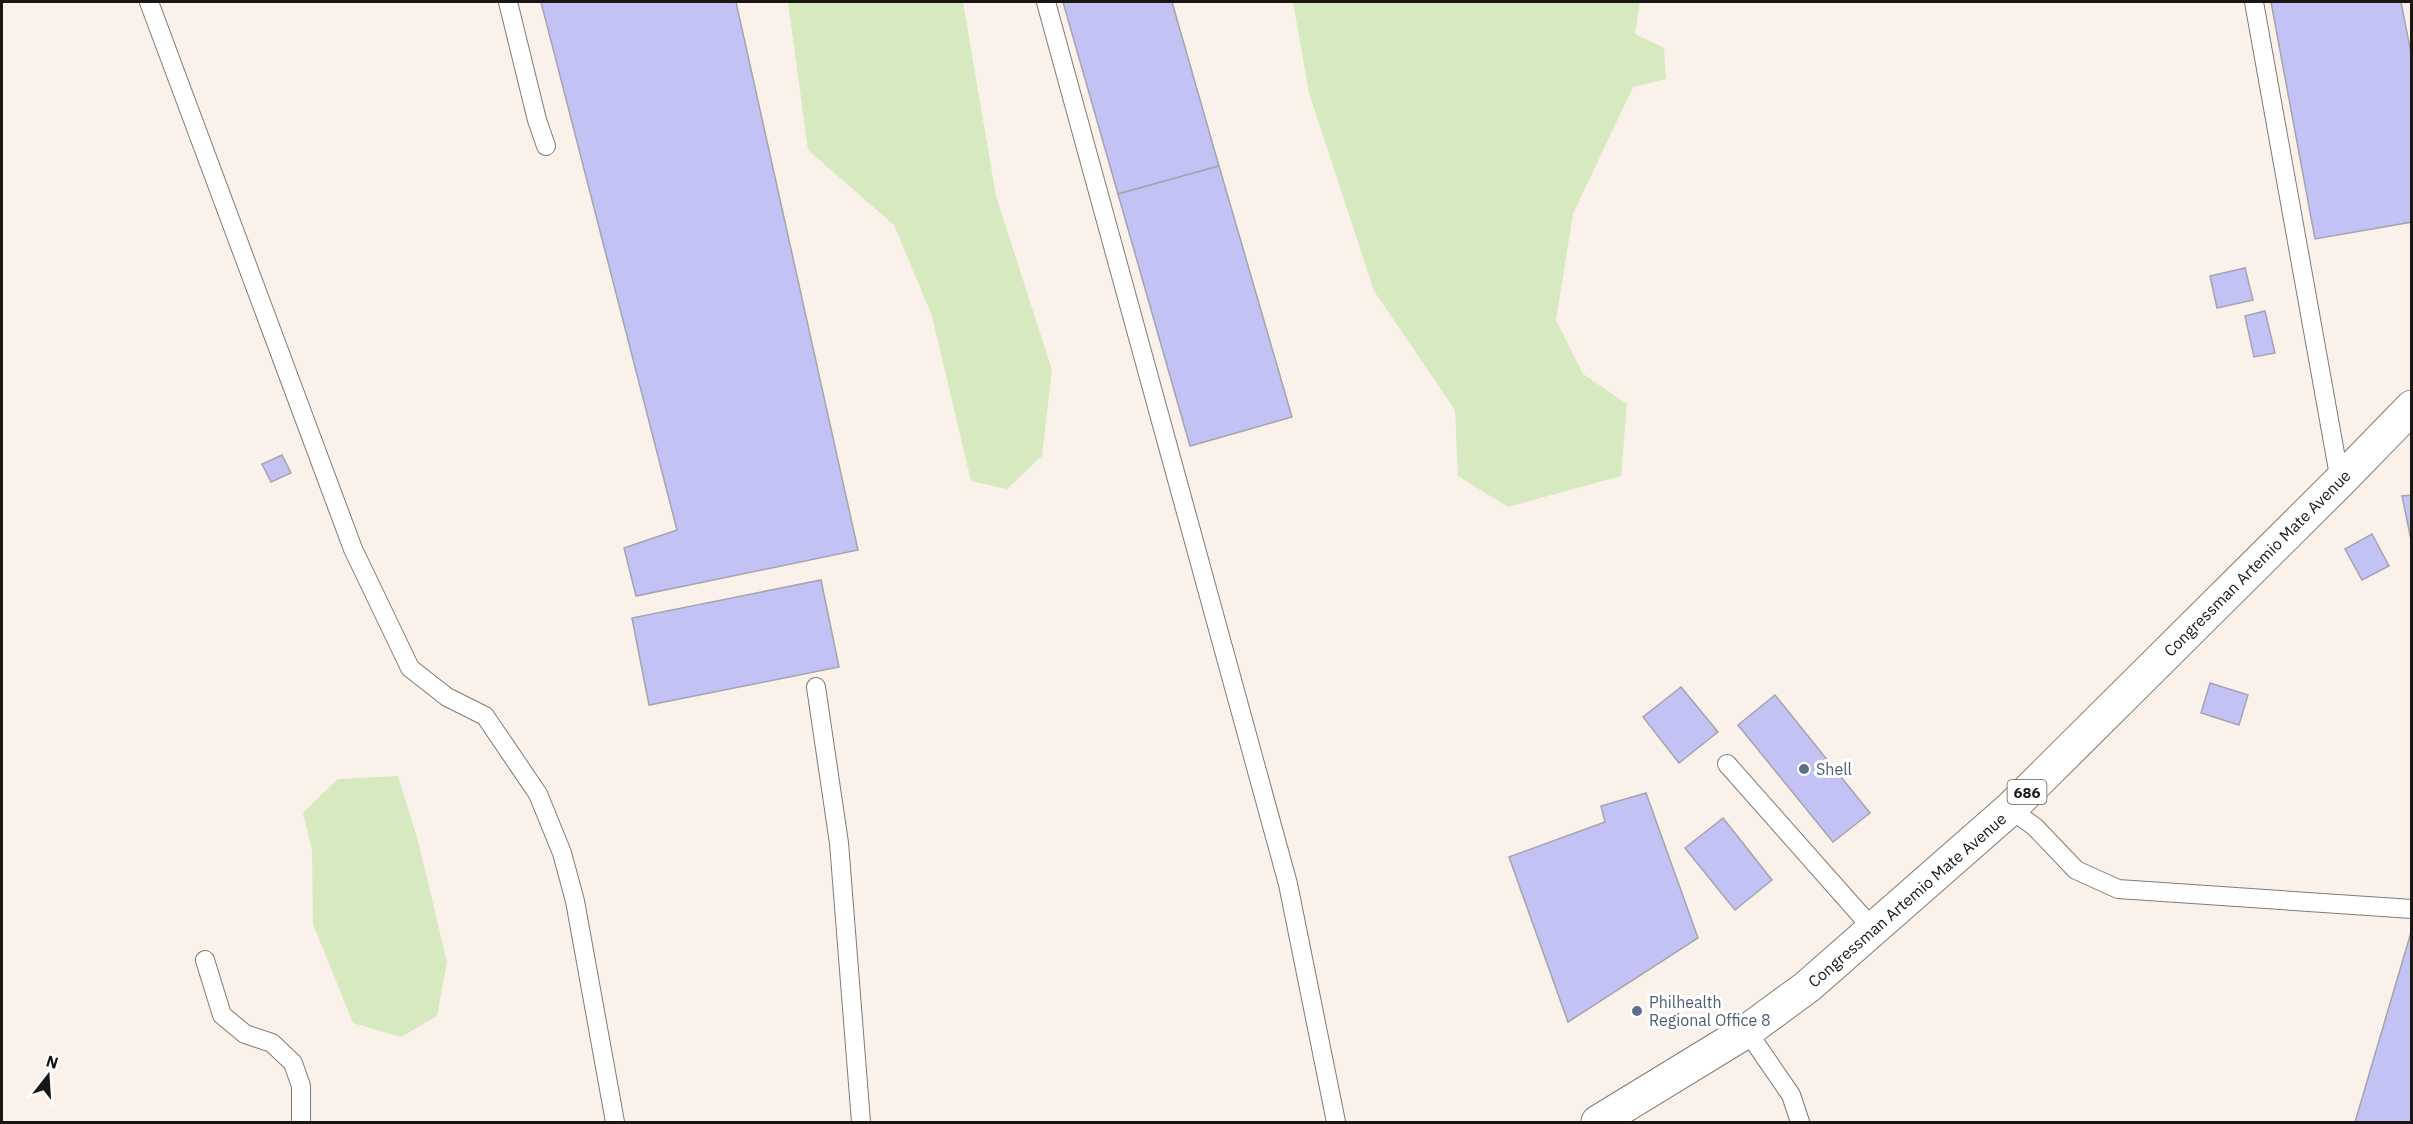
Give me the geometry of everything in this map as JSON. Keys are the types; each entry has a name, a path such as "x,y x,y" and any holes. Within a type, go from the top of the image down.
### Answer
{"main road":[{"name":"Congressman Artemio Mate Avenue","path":"1598,1122 1747,1030 1808,987 2010,809 2412,407"}],"lane":[{"path":"149,2 353,549 410,668 447,698 484,716 538,795 562,853 575,901 615,1122"},
{"path":"508,2 537,120 546,146"},
{"path":"1046,2 1288,884 1336,1122"},
{"path":"2254,2 2340,481"},
{"path":"816,687 839,843 861,1122"},
{"path":"1727,764 1873,929"},
{"path":"2010,809 2035,827 2076,870 2118,889 2412,909"},
{"path":"205,960 222,1015 245,1034 272,1043 293,1063 302,1086 301,1122"},
{"path":"1747,1030 1791,1095 1800,1122"}],"green space":[{"path":"788,2 963,2 996,196 1052,370 1042,456 1007,489 971,481 932,316 894,225 808,150"},
{"path":"1293,2 1640,2 1635,34 1664,48 1666,79 1633,87 1573,214 1556,320 1583,374 1627,404 1621,476 1508,507 1458,476 1455,410 1374,291 1309,93"},
{"path":"398,776 418,841 447,962 437,1016 401,1037 353,1023 313,924 312,850 303,813 338,779"}],"building":[{"path":"541,2 736,2 858,550 636,596 624,548 677,530"},
{"path":"1063,2 1172,2 1219,166 1118,194"},
{"path":"2271,2 2401,2 2412,58 2412,222 2315,239"},
{"path":"1219,166 1292,417 1190,446 1118,194"},
{"path":"2245,268 2253,300 2217,308 2210,276"},
{"path":"2265,311 2275,353 2254,357 2245,316"},
{"path":"282,455 291,473 271,482 262,464"},
{"path":"2412,495 2412,545 2402,496"},
{"path":"2372,534 2389,566 2362,580 2345,549"},
{"path":"821,580 839,667 649,705 632,618"},
{"path":"2210,683 2248,695 2239,725 2201,713"},
{"path":"1681,687 1718,732 1679,763 1643,717"},
{"name":"Shell","path":"1775,695 1870,813 1833,842 1738,725"},
{"path":"1646,793 1698,938 1568,1022 1509,857 1605,822 1601,806"},
{"path":"1723,818 1772,880 1735,910 1685,848"},
{"path":"2412,929 2412,1122 2355,1122"}],"place":[{"name":"Shell","path":"1804,769"},
{"name":"Philhealth Regional Office 8","path":"1637,1011"}]}
